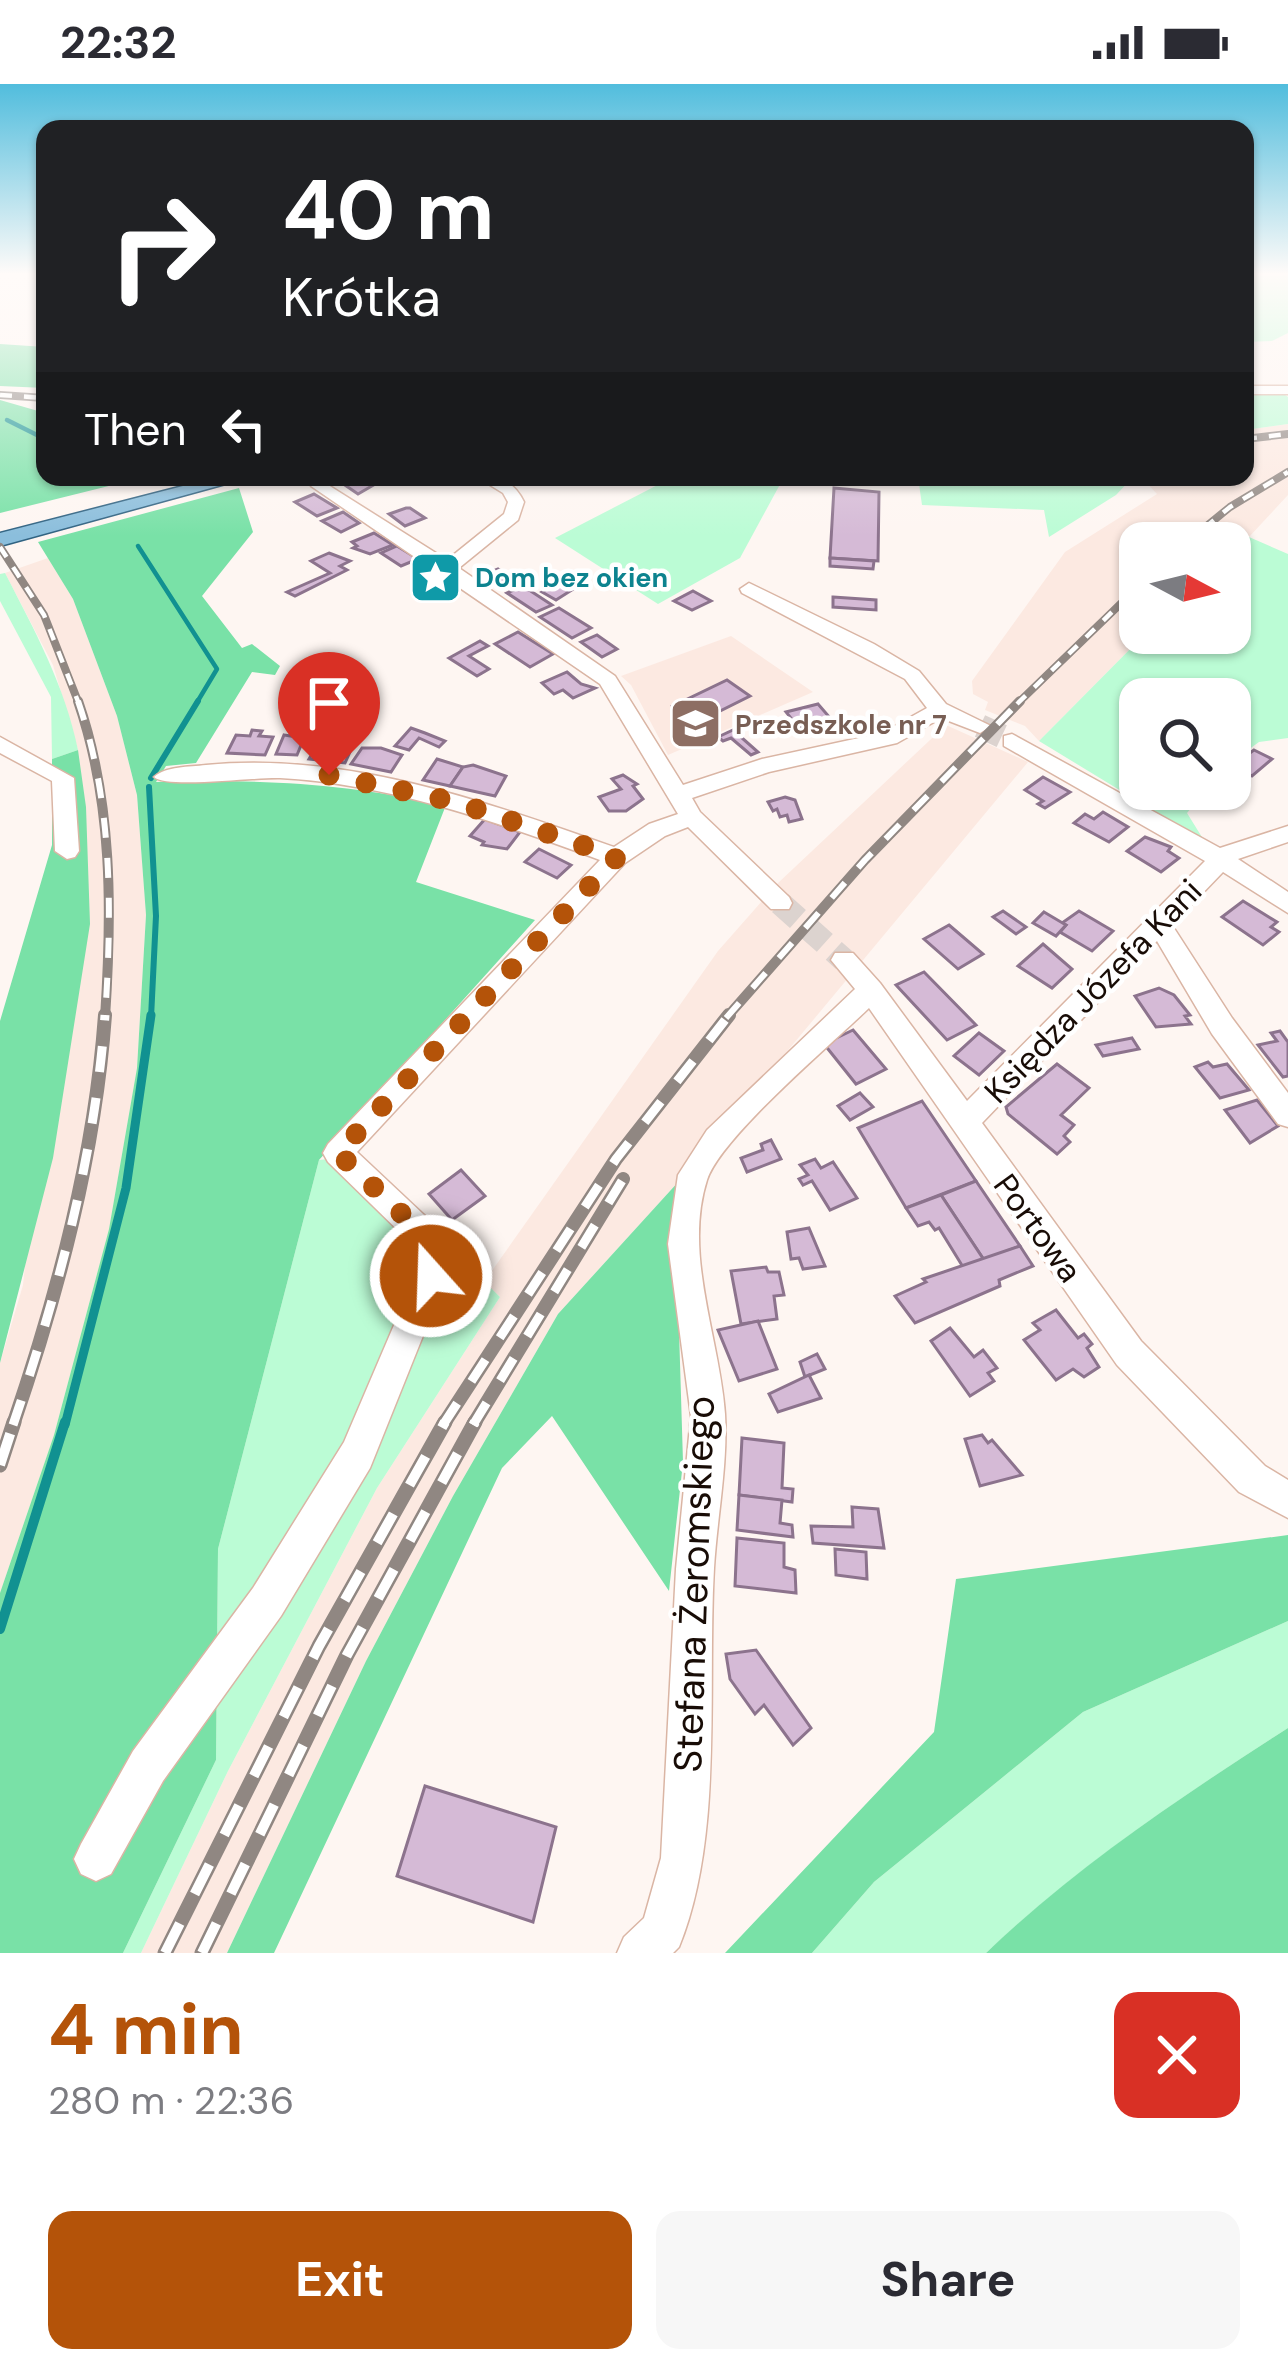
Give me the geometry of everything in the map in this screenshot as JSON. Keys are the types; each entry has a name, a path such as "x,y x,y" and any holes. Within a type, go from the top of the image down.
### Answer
{"main road":[{"path":"0,540 157,486"},
{"path":"0,525 69,516 201,486"}],"street":[{"path":"1254,390 1288,390"},
{"path":"319,486 448,568 608,680 684,807 780,903"},
{"path":"448,568 512,516 516,502 502,486"},
{"path":"749,589 912,675 939,709 980,726"},
{"path":"97,1859 148,1766 267,1602 357,1455 431,1276 428,1239 338,1153 617,857 716,780 893,736 926,722 939,709"},
{"path":"1012,741 1221,860 1288,904"},
{"path":"0,744 63,778 67,851"},
{"path":"165,778 213,769 329,775 456,802 617,857"},
{"path":"1221,860 1234,850 1288,834"},
{"name":"Księdza Józefa Kani","path":"965,1122 1221,860"},
{"path":"1159,924 1232,1040 1288,1115"},
{"name":"Portowa","path":"844,960 872,990 1130,1353 1252,1479 1288,1500"},
{"name":"Stefana Żeromskiego","path":"640,1953 663,1930 683,1858 695,1569 708,1416 683,1244 693,1175 716,1139 760,1093 872,990"}],"shaded area":[{"path":"1288,424 1288,495 1251,535 1251,522 1119,522 1119,654 1125,654 1039,741 1025,726 985,710 988,702 973,694 972,681 1065,552 1157,494 1149,486 1254,486 1254,429"},
{"path":"48,558 73,599 117,716 137,795 146,915 137,1068 109,1229 54,1435 0,1593 0,1363 23,1285 78,750 53,665 5,573"},
{"name":"Przedszkole nr 7","path":"731,636 813,692 668,755 631,685 621,676"},
{"path":"946,725 1028,762 680,1180 558,1314 453,1496 366,1661 227,1953 141,1953 228,1771 377,1488 500,1297 484,1282 718,951 778,883"}],"green space":[{"path":"0,362 36,362 36,388 0,386"},
{"path":"1281,392 1288,397 1288,424 1254,429 1254,393"},
{"path":"0,400 36,410 36,486 109,486 0,513"},
{"path":"656,486 779,486 740,558 658,604 555,538"},
{"path":"919,486 1124,486 1049,537 1044,510 922,505"},
{"path":"239,488 253,532 202,596 242,648 252,644 280,666 275,675 252,672 196,763 166,766 156,782 302,784 446,805 416,882 535,920 319,1160 218,1549 216,1760 123,1953 0,1953 0,1593 54,1435 109,1229 137,1068 146,915 137,795 117,716 73,599 38,542"},
{"path":"1251,538 1288,554 1288,738 1251,748 1251,678 1119,678 1119,790 1039,741 1125,654 1251,654"},
{"path":"5,573 48,659 72,726 78,750 52,759 51,697 0,601 0,574"},
{"path":"78,750 86,807 90,924 53,1158 0,1363 0,1021 52,845 52,759"},
{"path":"1152,810 1190,810 1205,842"},
{"path":"357,1156 500,1297 377,1488 228,1771 141,1953 123,1953 216,1760 218,1549 319,1160"},
{"path":"680,1180 675,1197 683,1462 669,1591 552,1416 502,1468 274,1953 227,1953 366,1661 453,1496 558,1314"},
{"path":"1288,1535 1288,1621 1083,1712 874,1882 812,1953 725,1953 934,1732 956,1579"},
{"path":"1288,1621 1288,1728 1132,1833 986,1953 812,1953 874,1882 1083,1712"},
{"path":"1288,1728 1288,1953 986,1953 1094,1862"}],"building":[{"path":"346,486 372,486 358,494"},
{"path":"834,488 879,492 878,561 830,558"},
{"path":"314,494 337,508 317,516 295,502"},
{"path":"406,508 425,518 405,526 389,514"},
{"path":"343,512 359,523 341,532 322,521"},
{"path":"374,533 393,545 370,554 353,548 357,546 352,542"},
{"path":"397,546 418,559 401,566 381,553"},
{"path":"329,553 350,561 340,566 347,570 295,596 287,592 330,573 311,561"},
{"path":"830,558 874,561 873,569 830,566"},
{"path":"498,569 516,578 496,587 480,576"},
{"path":"572,574 586,581 556,600 542,592"},
{"path":"523,586 552,605 536,612 507,593"},
{"path":"693,591 711,601 692,610 674,601"},
{"path":"833,597 876,600 876,610 833,607"},
{"path":"559,608 591,628 572,638 540,617"},
{"path":"518,632 553,654 530,667 495,644"},
{"path":"597,635 617,649 602,657 581,642"},
{"path":"480,641 488,646 469,656 489,669 477,676 449,658"},
{"path":"567,672 595,688 573,698 563,690 554,694 542,683"},
{"path":"727,680 750,696 696,723 673,706"},
{"path":"818,704 831,719 798,727 786,712"},
{"path":"411,728 445,741 439,747 419,738 409,750 395,746"},
{"path":"252,730 273,737 265,755 227,753 236,735 250,736"},
{"path":"733,730 758,752 751,755 731,738 723,741 718,737"},
{"path":"284,735 304,738 297,755 276,754"},
{"path":"321,739 354,743 345,763 309,759"},
{"path":"362,748 402,755 391,772 351,764"},
{"path":"1251,752 1272,759 1252,776 1251,775"},
{"path":"437,759 463,767 450,786 423,780"},
{"path":"473,765 506,776 495,796 450,786 463,767"},
{"path":"623,775 637,784 633,786 643,799 626,811 609,811 599,797 621,789 612,779"},
{"path":"1043,777 1070,792 1045,808 1038,804 1043,801 1025,790"},
{"path":"785,797 795,800 802,819 789,822 787,815 780,817 777,809 773,811 768,802"},
{"path":"1103,812 1128,827 1109,842 1074,823 1085,814 1094,819"},
{"path":"485,819 520,832 507,849 482,845 470,836"},
{"path":"1145,837 1171,847 1168,851 1179,858 1161,872 1127,851"},
{"path":"539,849 571,865 557,878 525,862"},
{"path":"1243,901 1277,922 1271,927 1279,932 1263,945 1222,917"},
{"path":"1003,911 1026,927 1016,934 993,917"},
{"path":"1079,911 1113,931 1092,951 1060,932 1066,925 1062,923"},
{"path":"1044,912 1066,925 1056,936 1033,923"},
{"path":"949,925 983,954 958,969 924,939"},
{"path":"1043,944 1072,969 1052,988 1018,966"},
{"path":"924,972 976,1025 947,1040 896,985"},
{"path":"1159,988 1174,995 1190,1015 1185,1016 1191,1024 1156,1027 1135,996"},
{"path":"853,1030 886,1069 856,1084 824,1044"},
{"path":"1280,1031 1288,1042 1288,1076 1283,1077 1258,1045 1277,1041 1271,1033"},
{"path":"979,1033 1004,1051 979,1075 954,1056"},
{"path":"1132,1038 1139,1049 1103,1056 1096,1045"},
{"path":"1208,1062 1213,1067 1227,1064 1249,1090 1220,1098 1195,1067"},
{"path":"1057,1064 1089,1088 1061,1115 1074,1125 1064,1136 1070,1142 1057,1154 1008,1114 1006,1107"},
{"path":"860,1093 873,1107 850,1120 838,1106"},
{"path":"1257,1100 1278,1126 1250,1143 1225,1110"},
{"path":"922,1101 976,1181 906,1208 858,1128"},
{"path":"771,1140 781,1159 747,1172 741,1158 763,1150 761,1144"},
{"path":"815,1159 821,1168 833,1162 857,1198 830,1210 812,1181 803,1185 799,1179 808,1175 800,1165"},
{"path":"461,1170 485,1196 452,1220 429,1194"},
{"path":"976,1181 1020,1246 984,1260 941,1195"},
{"path":"941,1195 984,1260 963,1267 939,1228 935,1230 929,1222 918,1226 906,1208"},
{"path":"809,1228 825,1266 803,1269 799,1258 791,1259 787,1232"},
{"path":"1020,1246 1033,1266 999,1280 1000,1286 915,1323 895,1296 926,1282 923,1279"},
{"path":"766,1267 768,1272 779,1272 784,1295 774,1296 777,1319 741,1324 731,1271"},
{"path":"1056,1310 1078,1338 1084,1334 1092,1344 1087,1348 1099,1367 1084,1377 1073,1369 1056,1380 1024,1340 1040,1330 1033,1323"},
{"path":"758,1321 777,1369 739,1381 718,1330"},
{"path":"950,1328 974,1357 983,1350 997,1368 988,1373 994,1381 970,1396 931,1341"},
{"path":"817,1354 825,1369 805,1377 800,1362"},
{"path":"809,1375 821,1398 778,1412 769,1394"},
{"path":"982,1435 1022,1475 980,1486 965,1439"},
{"path":"742,1438 784,1443 782,1488 793,1489 792,1502 739,1495"},
{"path":"739,1495 782,1500 780,1523 792,1525 793,1537 737,1530"},
{"path":"852,1507 878,1509 884,1548 813,1543 811,1526 853,1527"},
{"path":"737,1538 784,1543 784,1567 795,1570 796,1593 735,1586"},
{"path":"835,1549 866,1552 867,1579 836,1575"},
{"path":"756,1650 811,1728 793,1745 764,1705 755,1714 730,1679 726,1654"},
{"path":"425,1786 556,1827 533,1922 397,1876"}],"waterway":[{"path":"7,420 36,434"},
{"path":"138,546 217,669 196,704"},
{"path":"151,778 198,701"},
{"path":"149,787 156,916 151,1018"},
{"path":"65,1425 126,1188 151,1015"},
{"path":"0,1629 65,1422"}],"tunnel":[{"path":"980,726 1012,741"},
{"path":"780,903 844,960"}],"railway":[{"path":"0,395 36,397"},
{"path":"1254,438 1288,434"},
{"path":"1212,522 1288,472"},
{"path":"0,547 44,615 79,703"},
{"path":"1018,703 1119,605"},
{"path":"79,703 104,818 109,938 105,1018"},
{"path":"726,1018 865,860 1018,703"},
{"path":"13,1425 72,1223 93,1120 105,1015"},
{"path":"443,1425 616,1159 729,1015"},
{"path":"473,1425 623,1179"},
{"path":"0,1465 14,1422"},
{"path":"165,1953 319,1646 445,1422"},
{"path":"202,1953 347,1655 475,1422"}],"place":[{"name":"Dom bez okien","path":"436,577"},
{"name":"Przedszkole nr 7","path":"696,724"}],"route":[{"path":"329,775 456,802 617,857 338,1153 428,1239 431,1276"}]}
